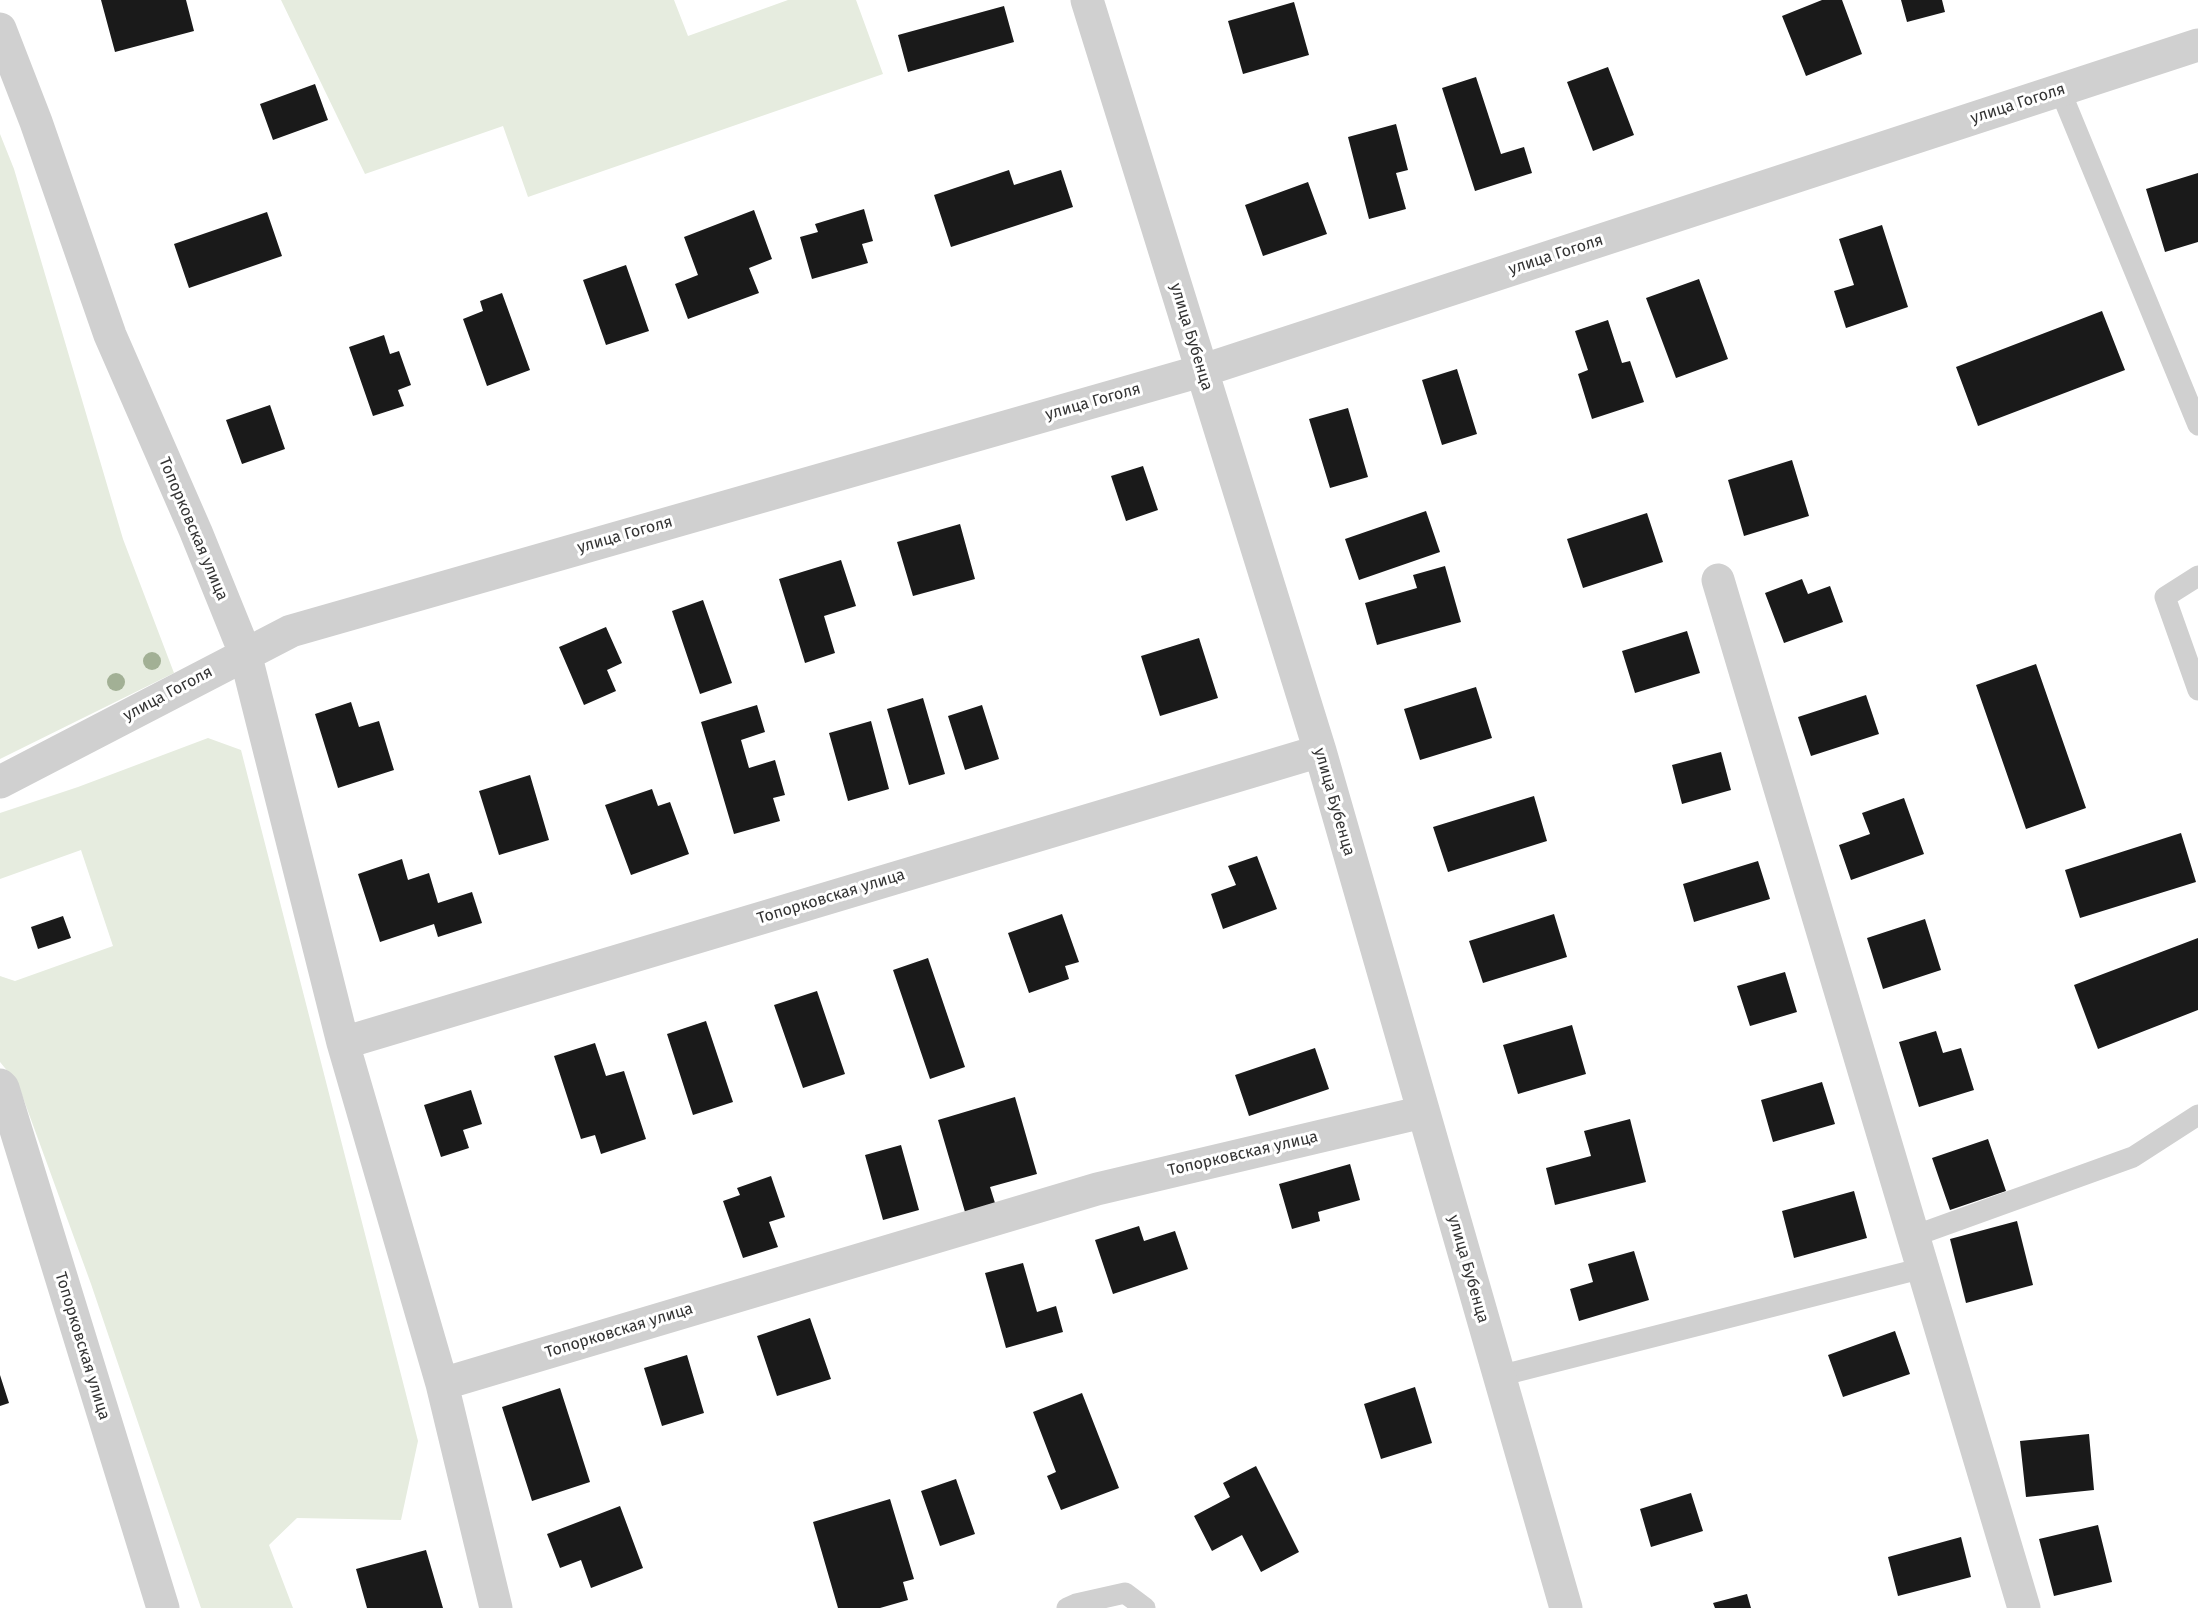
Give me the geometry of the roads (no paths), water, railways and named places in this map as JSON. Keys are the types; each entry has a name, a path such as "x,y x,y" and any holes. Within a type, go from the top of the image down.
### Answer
{"street":[{"name":"улица Бубенца","path":"1087,0 1320,751 1566,1608"},
{"name":"Топорковская улица","path":"0,29 36,122 110,335 196,532 245,653 343,1043 442,1384 496,1608"},
{"name":"улица Гоголя","path":"0,782 291,631 1201,371 2198,45"},
{"path":"1718,580 2024,1608"},
{"name":"Топорковская улица","path":"343,1043 1320,751"},
{"name":"Топорковская улица","path":"0,1085 163,1608"},
{"name":"Топорковская улица","path":"442,1384 1096,1189 1422,1112"}],"lane":[{"path":"2060,90 2198,425"},
{"path":"2198,576 2165,597 2198,690"},
{"path":"1914,1236 2133,1157 2198,1115"},
{"path":"1499,1376 1923,1268"},
{"path":"1067,1608 1125,1593 1145,1608"}]}
